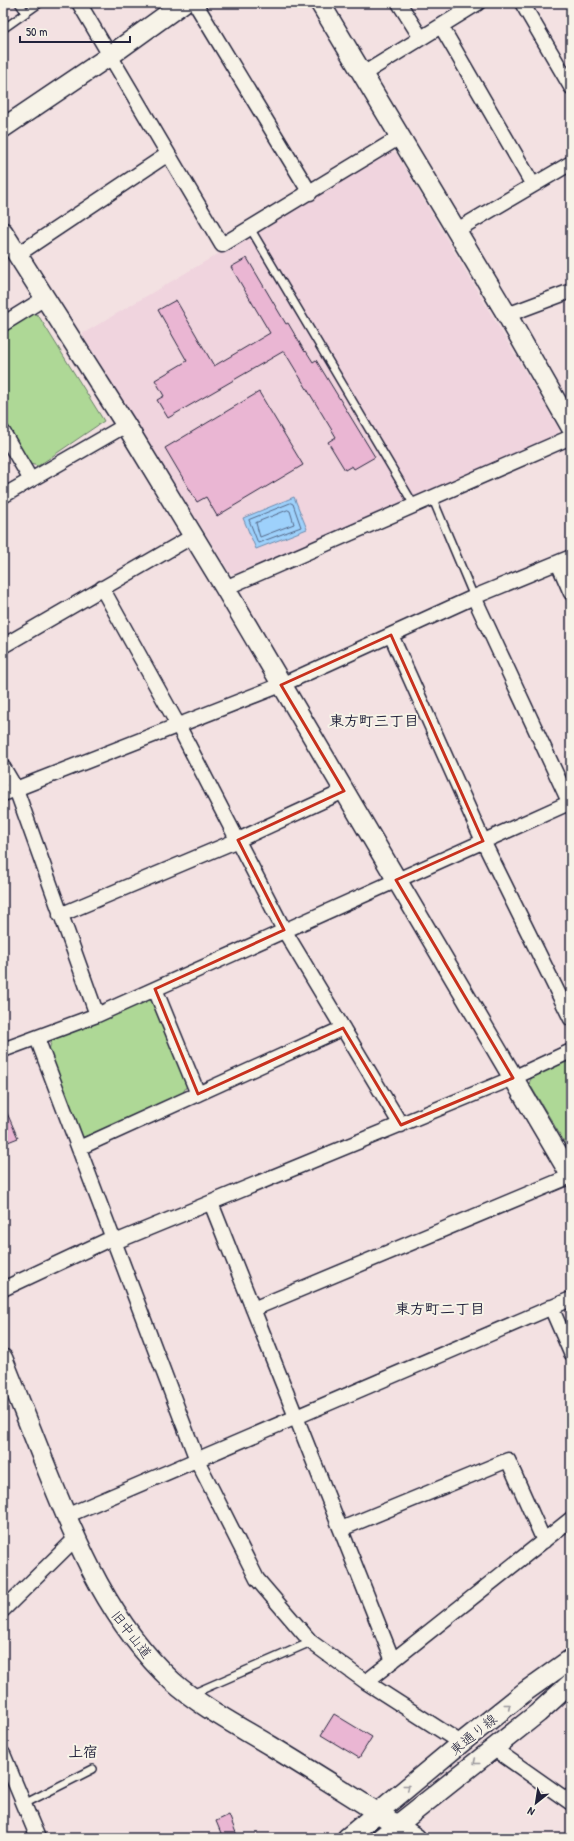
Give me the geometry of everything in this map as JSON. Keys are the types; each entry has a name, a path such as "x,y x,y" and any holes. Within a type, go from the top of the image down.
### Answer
{"street":[{"path":"79,3 222,245 400,137"},
{"path":"3,128 111,55 183,3"},
{"path":"195,3 310,193"},
{"path":"320,3 457,230 571,427"},
{"path":"399,3 421,38"},
{"path":"364,74 478,3"},
{"path":"522,3 571,87"},
{"path":"441,26 533,186"},
{"path":"17,255 168,154"},
{"path":"457,230 571,163"},
{"path":"3,232 126,424 225,588 571,1176 253,1309"},
{"path":"507,315 571,291"},
{"path":"3,324 45,298"},
{"path":"3,496 126,424"},
{"path":"3,432 31,480"},
{"path":"225,588 571,437"},
{"path":"3,646 193,536"},
{"path":"9,791 281,685 474,597 565,560 571,593"},
{"path":"102,588 178,725 284,930 401,1125"},
{"path":"3,1050 96,1015 570,803 474,597"},
{"path":"391,636 483,841 571,1018"},
{"path":"3,767 9,791 60,915 96,1015"},
{"path":"60,915 238,840 344,791"},
{"path":"155,989 198,1094"},
{"path":"79,1148 343,1028"},
{"path":"37,1038 197,1460 257,1579 311,1642 366,1682 461,1743"},
{"path":"3,1290 114,1239 211,1203 401,1125 513,1078 571,1051"},
{"path":"211,1203 393,1661"},
{"path":"66,1516 571,1299"},
{"path":"551,1307 571,1353"},
{"name":"旧中山道","path":"3,1359 75,1539 105,1597 126,1629 157,1666 173,1682 213,1711 377,1812 416,1838"},
{"path":"341,1529 508,1460 544,1541"},
{"path":"366,1682 571,1519"},
{"path":"3,1610 75,1539"},
{"name":"東通り線","path":"347,1838 526,1691 571,1659"},
{"name":"東通り線","path":"381,1838 538,1712 571,1683"},
{"path":"493,1748 571,1803"},
{"path":"3,1754 7,1773 24,1804 38,1838"}],"lane":[{"path":"20,3 26,13"},
{"path":"3,29 40,3"},
{"path":"250,228 414,505"},
{"path":"432,497 474,597"},
{"path":"190,1694 311,1642"},
{"path":"24,1804 93,1769"}],"highlighted area":[{"path":"391,635 483,841 396,880 513,1078 401,1125 343,1028 198,1094 155,989 284,930 238,840 344,791 281,685"}],"shaded area":[{"path":"391,152 396,153 559,429 558,435 235,574 230,573 82,334"}],"green space":[{"path":"30,313 38,315 104,421 38,466 30,464 3,418 3,330"},
{"path":"144,998 152,1001 188,1084 182,1094 82,1138 48,1053 52,1040"},
{"path":"571,1058 571,1153 529,1083 533,1075"}],"water":[{"path":"294,497 307,529 256,549 243,518"}],"building":[{"path":"247,258 286,324 288,323 305,352 306,351 313,362 316,360 375,457 354,469 352,466 345,470 328,442 336,437 284,351 168,418 157,400 164,396 155,380 187,361 158,310 176,300 214,366 270,333 231,267"},
{"path":"259,392 303,465 217,516 206,497 197,502 165,448"},
{"path":"3,1104 18,1138 3,1144"},
{"path":"334,1714 372,1737 359,1758 321,1735"},
{"path":"229,1815 238,1838 223,1838 216,1821"}],"district":[{"name":"東方町三丁目","path":"374,720"},
{"name":"東方町二丁目","path":"440,1308"},
{"name":"上宿","path":"83,1751"}]}
